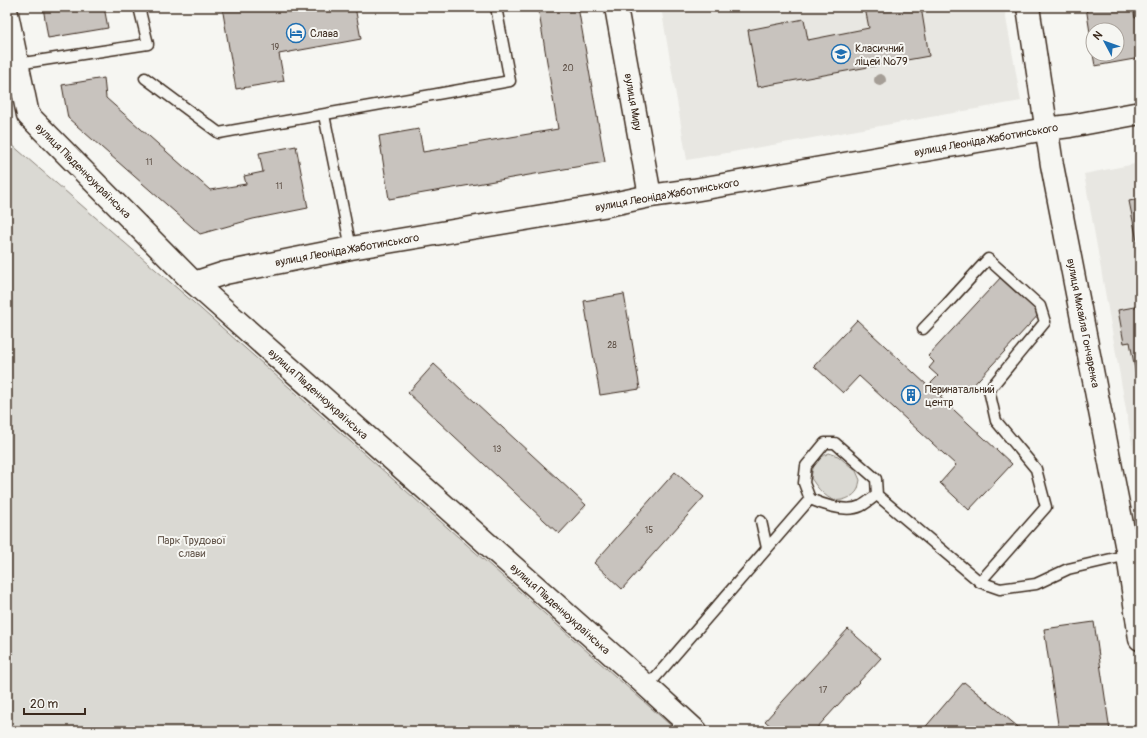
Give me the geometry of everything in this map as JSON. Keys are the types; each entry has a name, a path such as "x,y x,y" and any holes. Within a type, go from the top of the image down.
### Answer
{"street":[{"name":"вулиця Миру","path":"616,7 650,196"},
{"name":"вулиця Михайла Гончаренка","path":"1028,7 1052,165 1128,555 1140,639"},
{"name":"вулиця Південноукраїнська","path":"7,14 28,115 194,283 696,731"},
{"name":"вулиця Леоніда Жаботинського","path":"194,283 224,273 351,248 603,206 650,196 694,190 1070,126 1140,112"}],"lane":[{"path":"17,64 148,44 140,7"},
{"path":"145,78 219,134 510,81 496,7"},
{"path":"324,115 351,248"},
{"path":"923,329 948,304 988,259 1040,306 1045,322 990,390 996,421 1036,469 1046,507 980,582"},
{"path":"877,495 861,506 846,508 827,506 810,499 804,483 806,466 825,443 835,443 876,479 877,495 980,582 1000,589 1036,584 1068,570 1128,555"},
{"path":"648,687 810,499"},
{"path":"761,521 768,548"}],"shaded area":[{"name":"Класичний ліцей №79","path":"661,7 1004,7 1021,101 687,160"},
{"path":"1140,163 1140,488 1084,174"}],"green space":[{"name":"Парк Трудової слави","path":"7,124 11,144 193,302 677,731 7,731"},
{"path":"829,453 838,456 856,471 860,480 856,492 846,499 831,499 820,490 811,478 816,462 821,457"}],"building":[{"path":"43,7 104,7 108,28 48,38"},
{"path":"222,7 355,7 361,39 279,54 284,81 236,89"},
{"path":"538,7 578,7 605,162 389,199 379,136 419,129 423,152 558,129"},
{"path":"921,7 929,56 758,87 748,30 804,19 808,40 869,28 865,8"},
{"path":"1086,7 1133,7 1135,18 1140,17 1140,58 1125,61 1125,22 1088,22"},
{"path":"1094,62 1118,62 1095,66"},
{"path":"104,78 106,98 210,190 246,184 244,176 263,172 259,153 296,146 308,208 253,219 200,234 68,118 62,85"},
{"path":"1140,199 1140,256 1129,201"},
{"name":"Перинатальний центр","path":"1002,276 1041,312 967,392 961,387 956,393 950,387 940,397 1012,464 969,510 940,483 956,465 859,376 843,393 814,366 857,320 928,386 938,376 929,368 934,362 928,356"},
{"path":"624,294 640,389 600,395 584,301"},
{"path":"1140,306 1140,397 1130,342 1124,343 1118,310"},
{"path":"434,364 586,505 559,534 408,393"},
{"path":"675,472 704,497 622,589 594,563"},
{"path":"1094,622 1110,731 1059,731 1044,629"},
{"path":"848,629 881,658 814,731 776,731 765,721"},
{"path":"964,682 1023,731 922,731"}],"place":[{"name":"Слава","path":"296,33"},
{"name":"Класичний ліцей №79","path":"841,54"},
{"name":"Перинатальний центр","path":"911,395"}]}
